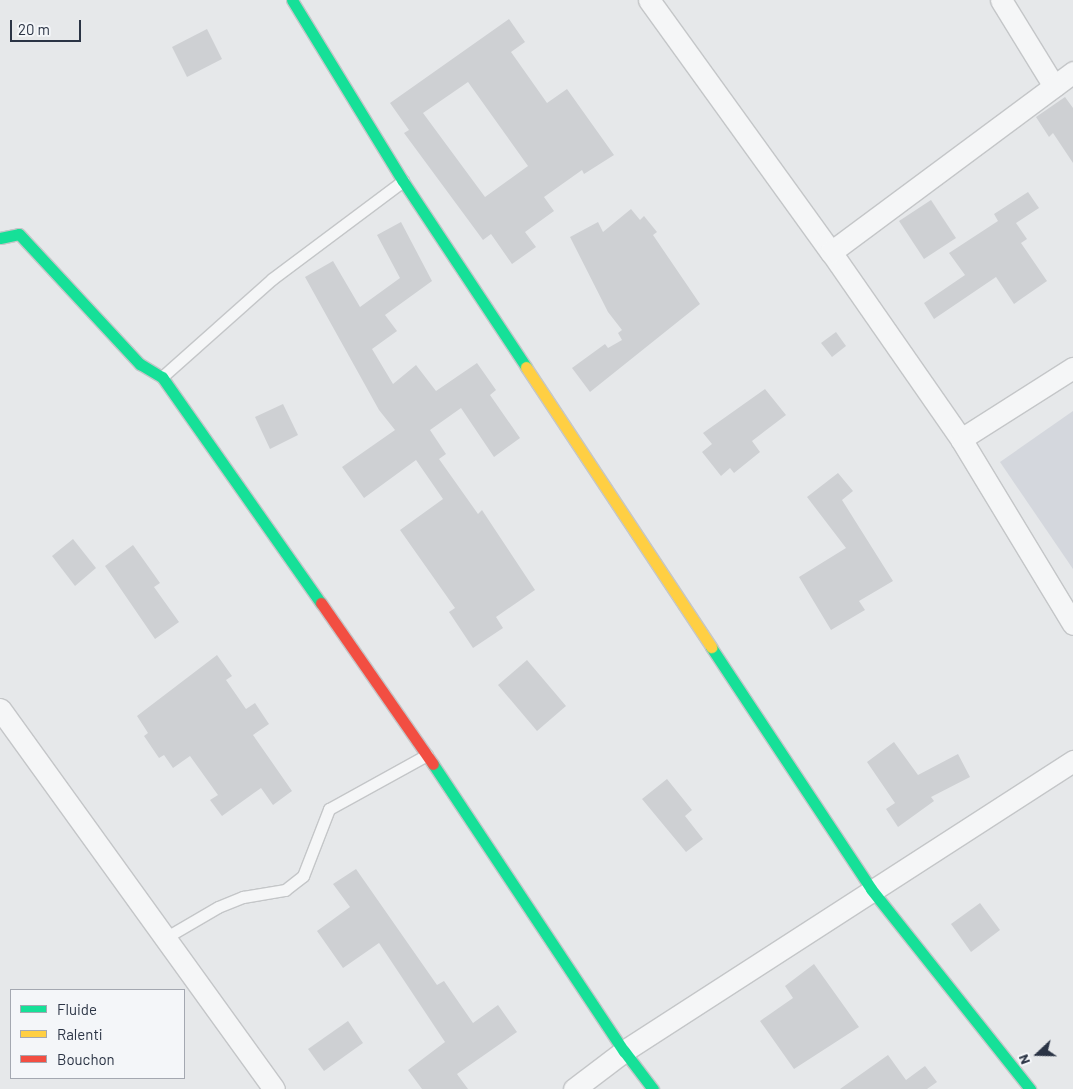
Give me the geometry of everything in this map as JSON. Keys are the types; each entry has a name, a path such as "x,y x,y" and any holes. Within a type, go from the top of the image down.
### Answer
{"street":[{"path":"292,0 403,181 871,889 1030,1089"},
{"path":"649,0 832,252 961,439 1073,624"},
{"path":"1001,0 1054,86"},
{"path":"832,252 1073,72"},
{"path":"0,238 19,234 140,364 162,376 427,755 624,1051 653,1089"},
{"path":"961,439 1073,368"},
{"path":"0,709 274,1089"},
{"path":"574,1089 624,1051 871,889 1073,761"}],"lane":[{"path":"162,376 272,279 403,181"},
{"path":"166,938 226,904 243,897 285,890 303,876 329,810 427,755"}],"shaded area":[{"path":"1073,411 1073,569 1000,462"}],"building":[{"path":"509,19 525,42 511,52 547,103 567,89 614,155 584,174 582,170 544,197 554,211 525,232 536,247 512,264 491,234 483,240 404,133 409,130 390,103","holes":["468,82 528,166 485,197 423,113"]},
{"path":"207,29 222,59 187,77 172,47"},
{"path":"1065,97 1073,108 1073,163 1053,133 1049,137 1036,117"},
{"path":"1028,192 1039,208 1016,223 1027,239 1021,243 1047,281 1014,304 996,277 934,319 924,303 965,275 949,253 998,221 994,214"},
{"path":"931,200 956,238 924,259 899,221"},
{"path":"631,209 640,220 644,216 657,232 653,235 700,304 590,392 572,368 605,344 608,348 622,340 618,333 622,330 608,312 570,237 598,222 603,232"},
{"path":"401,222 432,281 385,315 397,331 372,349 393,384 416,365 436,391 477,363 496,390 490,395 520,438 494,457 461,408 430,430 446,454 439,459 478,514 482,510 535,590 496,617 503,628 473,648 449,612 455,608 400,530 443,499 416,460 364,498 342,467 395,430 379,410 305,277 333,261 360,307 400,278 377,235"},
{"path":"836,332 846,346 832,357 821,343"},
{"path":"765,389 786,415 752,441 760,452 734,473 730,468 721,476 702,452 712,444 703,433"},
{"path":"283,404 298,435 270,449 255,417"},
{"path":"838,473 853,491 842,500 893,581 859,601 865,610 831,630 799,577 846,548 807,497"},
{"path":"73,539 96,568 75,586 52,556"},
{"path":"133,545 160,583 154,587 179,622 155,639 105,566"},
{"path":"217,655 232,676 226,680 246,709 255,703 269,724 253,735 292,791 273,805 261,788 222,816 210,800 218,795 190,756 173,768 164,755 159,758 144,736 148,733 137,716"},
{"path":"527,660 566,706 537,731 498,685"},
{"path":"894,742 918,775 958,754 970,777 931,797 934,801 898,827 886,809 895,803 867,762"},
{"path":"667,779 692,810 685,816 703,839 686,852 642,799"},
{"path":"356,869 437,985 444,981 473,1023 498,1005 517,1032 457,1074 468,1089 422,1089 408,1070 445,1042 379,943 343,968 317,931 350,907 333,884"},
{"path":"980,903 1000,930 971,952 951,924"},
{"path":"814,964 859,1027 794,1069 760,1021 793,998 785,986"},
{"path":"348,1021 363,1043 324,1071 308,1049"},
{"path":"888,1055 906,1080 925,1066 937,1082 927,1089 840,1089"}],"traffic: fast":[{"path":"292,0 403,181 526,367"},
{"path":"0,238 19,234 140,364 162,377 321,603"},
{"path":"711,647 871,889 1030,1089"},
{"path":"433,764 624,1051 653,1089"}],"traffic: slow":[{"path":"526,367 711,647"}],"traffic: jam":[{"path":"321,603 433,764"}]}
